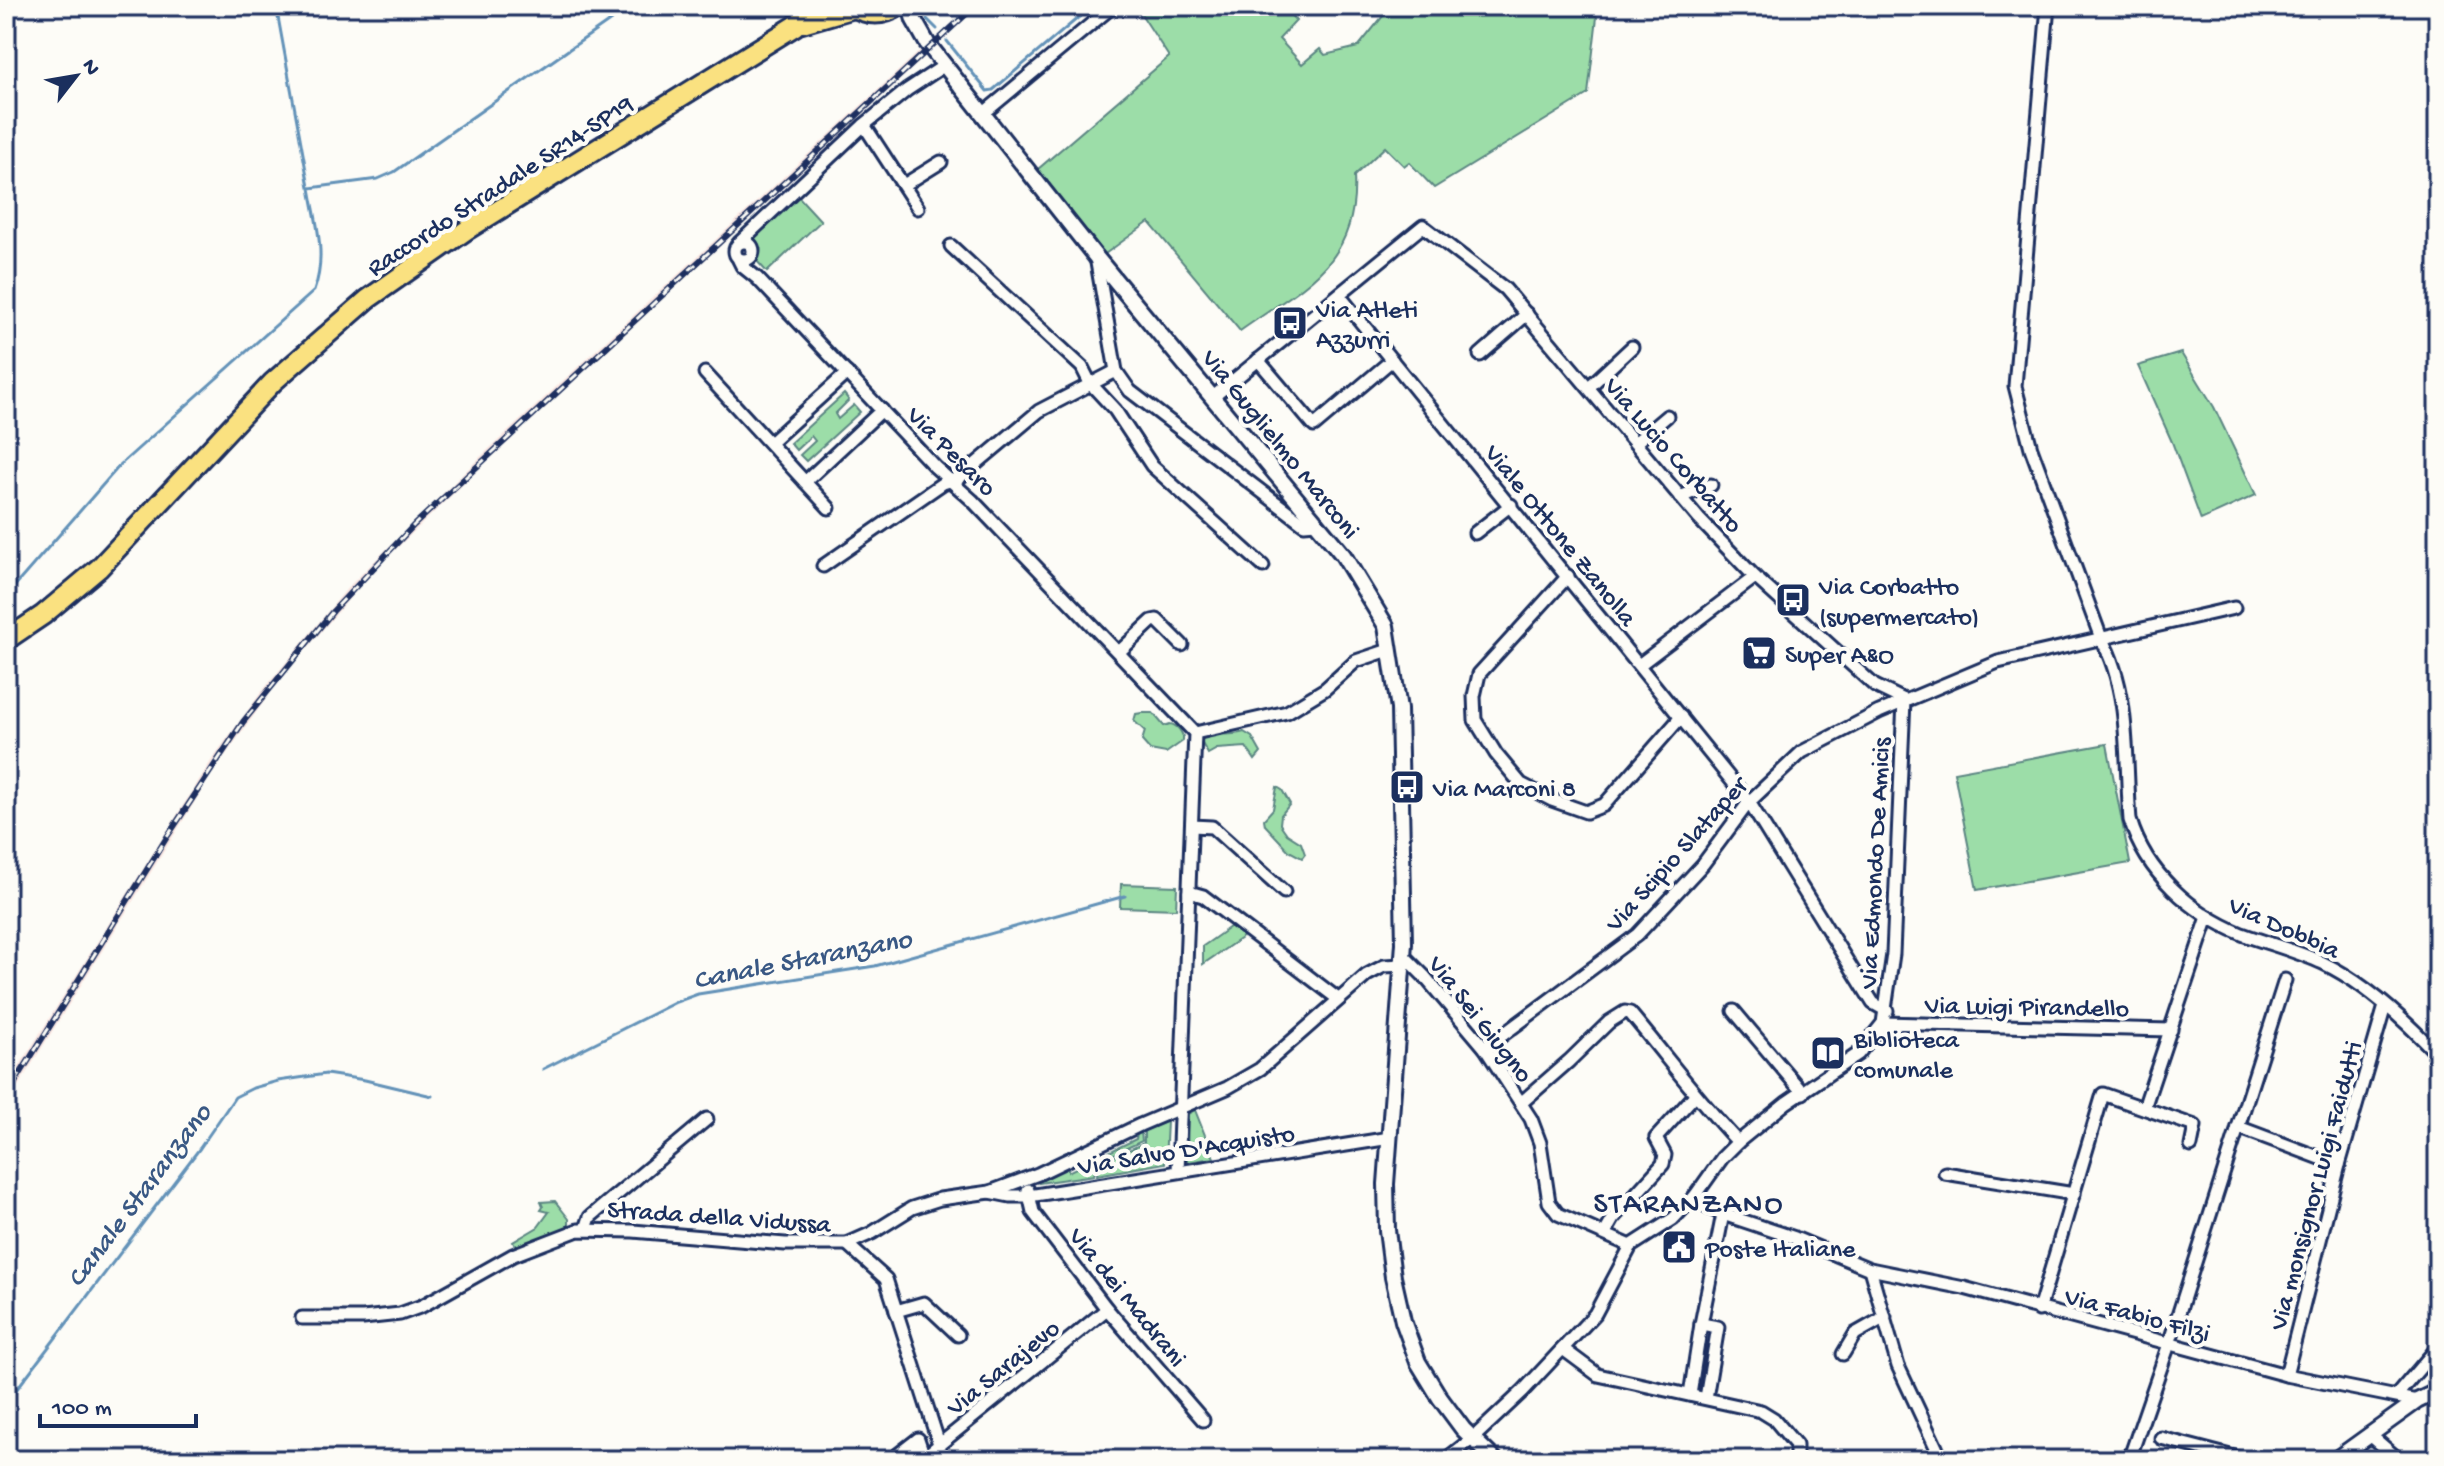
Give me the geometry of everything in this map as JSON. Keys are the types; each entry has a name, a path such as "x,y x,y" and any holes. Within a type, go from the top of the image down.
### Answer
{"main road":[{"name":"Raccordo Stradale SR14-SP19","path":"6,640 43,615 99,568 273,382 368,299 468,229 795,26 815,6"},
{"name":"Raccordo Stradale SR14-SP19","path":"795,26 853,7 873,14 891,10"}],"street":[{"name":"Via Guglielmo Marconi","path":"910,6 920,32"},
{"path":"984,113 1113,6"},
{"name":"Via Dobbia","path":"2048,6 2015,386 2031,448 2101,638 2114,661 2120,684 2130,820 2136,838 2145,857 2168,884 2208,917 2240,933 2325,964 2385,1006 2438,1055"},
{"name":"Via Guglielmo Marconi","path":"891,10 920,32 1096,257 1343,555 1386,626 1399,709 1403,960 1386,1184 1387,1230 1393,1277 1403,1321 1425,1374 1472,1439 1495,1460"},
{"path":"918,208 864,125 907,90 945,65"},
{"name":"Via Pesaro","path":"864,125 739,243 734,249 745,259 742,266 757,278 935,467 952,480 1195,733"},
{"path":"904,185 941,162"},
{"name":"Via Lucio Corbatto","path":"1339,295 1423,226 1505,289 1680,497 1755,577 1875,686 1904,700"},
{"path":"951,246 1082,367 1090,383 1115,410 1152,466 1263,566"},
{"path":"1096,257 1116,371 1130,391 1304,524 1316,523"},
{"path":"1213,397 1339,295"},
{"name":"Viale Ottone Zanolla","path":"1339,295 1749,802 1873,1003 1885,1017"},
{"path":"1480,355 1527,314"},
{"path":"1589,387 1632,347"},
{"path":"1258,360 1314,426 1392,360"},
{"path":"823,566 943,483 985,458 1039,411 1116,371"},
{"path":"705,373 829,508"},
{"path":"770,443 847,373"},
{"path":"805,482 882,410"},
{"path":"1635,443 1667,416"},
{"path":"1680,497 1711,485"},
{"path":"1475,533 1511,505"},
{"path":"1568,576 1479,674 1474,696 1475,720 1496,754 1521,784 1552,800 1586,812 1604,805 1681,717"},
{"path":"1639,665 1755,577"},
{"name":"Via Edmondo De Amicis","path":"1631,1246 1673,1219 1738,1142 1858,1054 1885,1017 1893,954 1904,700 1998,662 2234,608"},
{"path":"1119,652 1152,621 1157,620 1182,645"},
{"path":"1178,1171 1195,733 1287,712 1325,689 1356,661 1389,650"},
{"path":"1875,686 1879,712"},
{"name":"Via Scipio Slataper","path":"1485,1048 1637,935 1703,864 1749,802 1802,752 1904,700"},
{"path":"1192,826 1212,827 1284,892"},
{"path":"1189,892 1203,896 1338,999"},
{"path":"2144,1108 2208,917"},
{"name":"Strada della Vidussa","path":"302,1318 363,1318 400,1314 434,1300 513,1255 562,1235 586,1229 785,1244 847,1244 926,1203 990,1192 1072,1159 1260,1069 1367,975 1403,960"},
{"name":"Via Sei Giugno","path":"1403,960 1444,997 1485,1048 1531,1119 1540,1143 1549,1202 1558,1214 1631,1246"},
{"path":"2116,1460 2134,1457 2285,980"},
{"name":"Via monsignor Luigi Faidutti","path":"2286,1375 2339,1165 2385,1006"},
{"path":"1734,1011 1803,1093"},
{"path":"1521,1103 1609,1022 1625,1012 1630,1013 1695,1095 1738,1142"},
{"name":"Via Luigi Pirandello","path":"1885,1017 2171,1030"},
{"path":"2039,1310 2103,1094 2195,1126 2191,1146"},
{"path":"1605,1233 1613,1219 1663,1164 1665,1155 1656,1138 1695,1095"},
{"name":"Strada della Vidussa","path":"586,1229 590,1217 707,1119"},
{"path":"2238,1127 2339,1165"},
{"name":"Via Salvo D'Acquisto","path":"990,1192 1029,1196 1390,1138"},
{"path":"1945,1173 2074,1194"},
{"path":"1027,1178 1029,1196"},
{"name":"Via dei Madrani","path":"1029,1196 1033,1212 1107,1309 1203,1420"},
{"name":"Via Fabio Filzi","path":"1695,1196 1707,1207 1723,1214 1795,1238 1870,1269 1964,1288 2286,1375 2417,1401"},
{"path":"1690,1395 1723,1214"},
{"path":"847,1244 886,1279 939,1444"},
{"path":"1445,1460 1472,1439 1595,1314 1631,1246"},
{"path":"1870,1269 1898,1366 1942,1460"},
{"path":"896,1311 924,1303 958,1335"},
{"name":"Via Sarajevo","path":"924,1458 1107,1309"},
{"path":"1843,1354 1855,1334 1885,1317"},
{"path":"1701,1324 1718,1327 1706,1398"},
{"path":"2396,1396 2438,1347"},
{"path":"1563,1349 1598,1375 1761,1411 1774,1419 1796,1445 1796,1460"},
{"path":"2335,1460 2417,1401 2438,1391"},
{"path":"2369,1434 2399,1460"},
{"path":"2161,1438 2246,1460"},
{"path":"891,1460 918,1439 924,1458"}],"shaded area":[{"path":"924,47 929,53 481,467 370,574 276,685 212,774 6,1106 6,1087 214,756 259,695 348,587 481,456"}],"green space":[{"path":"1136,6 1283,6 1296,21 1279,39 1302,64 1320,49 1325,55 1358,47 1391,6 1587,6 1597,17 1588,94 1434,188 1409,162 1404,166 1385,147 1354,176 1353,206 1347,231 1337,252 1305,285 1240,331 1149,222 1105,254 1037,170 1169,57"},
{"path":"797,195 821,221 767,272 754,258 756,247 750,239"},
{"path":"2181,353 2214,407 2256,495 2201,520 2172,442 2138,366"},
{"path":"844,394 849,400 835,414 838,419 854,405 860,412 806,461 800,455 815,441 811,436 796,450 790,443"},
{"path":"1153,713 1164,726 1175,726 1181,732 1183,741 1166,753 1150,750 1142,741 1145,731 1134,721 1136,714"},
{"path":"1244,732 1252,737 1261,753 1255,760 1246,747 1217,749 1208,754 1200,740 1210,736"},
{"path":"2107,744 2130,863 1977,890 1954,772"},
{"path":"1277,787 1290,804 1281,815 1280,824 1287,834 1301,843 1305,854 1302,858 1289,851 1265,825 1264,819 1273,809"},
{"path":"1121,884 1177,886 1176,909 1120,907"},
{"path":"1234,924 1247,934 1203,964 1203,946"},
{"path":"1195,1110 1214,1158 1187,1162 1188,1114"},
{"path":"1167,1121 1165,1163 1097,1175 1099,1164 1144,1143 1144,1131"},
{"path":"1141,1132 1142,1141 1097,1162 1094,1175 1039,1183 1068,1166 1068,1172 1136,1139"},
{"path":"555,1201 569,1219 569,1226 517,1250 513,1242 538,1227 549,1212 541,1210 541,1202"}],"waterway":[{"path":"276,6 309,187"},
{"path":"6,596 121,464 314,291 320,252 310,188 378,179 394,172 631,6"},
{"path":"947,41 987,91 993,90 1092,6"},
{"path":"927,19 937,29"},
{"name":"Canale Staranzano","path":"543,1069 698,994 875,966 1125,896"},
{"name":"Canale Staranzano","path":"6,1400 200,1148 235,1097 278,1081 326,1074 432,1096"}],"railway":[{"path":"6,1097 167,837 243,722 333,611 414,525 975,6"}],"place":[{"name":"Via Atleti Azzurri","path":"1290,323"},
{"name":"Via Corbatto (supermercato)","path":"1793,600"},
{"name":"Super A&O","path":"1759,653"},
{"name":"Via Marconi 8","path":"1407,787"},
{"name":"Biblioteca comunale","path":"1828,1053"},
{"name":"Poste Italiane","path":"1679,1247"}],"district":[{"name":"STARANZANO","path":"1689,1202"}]}
